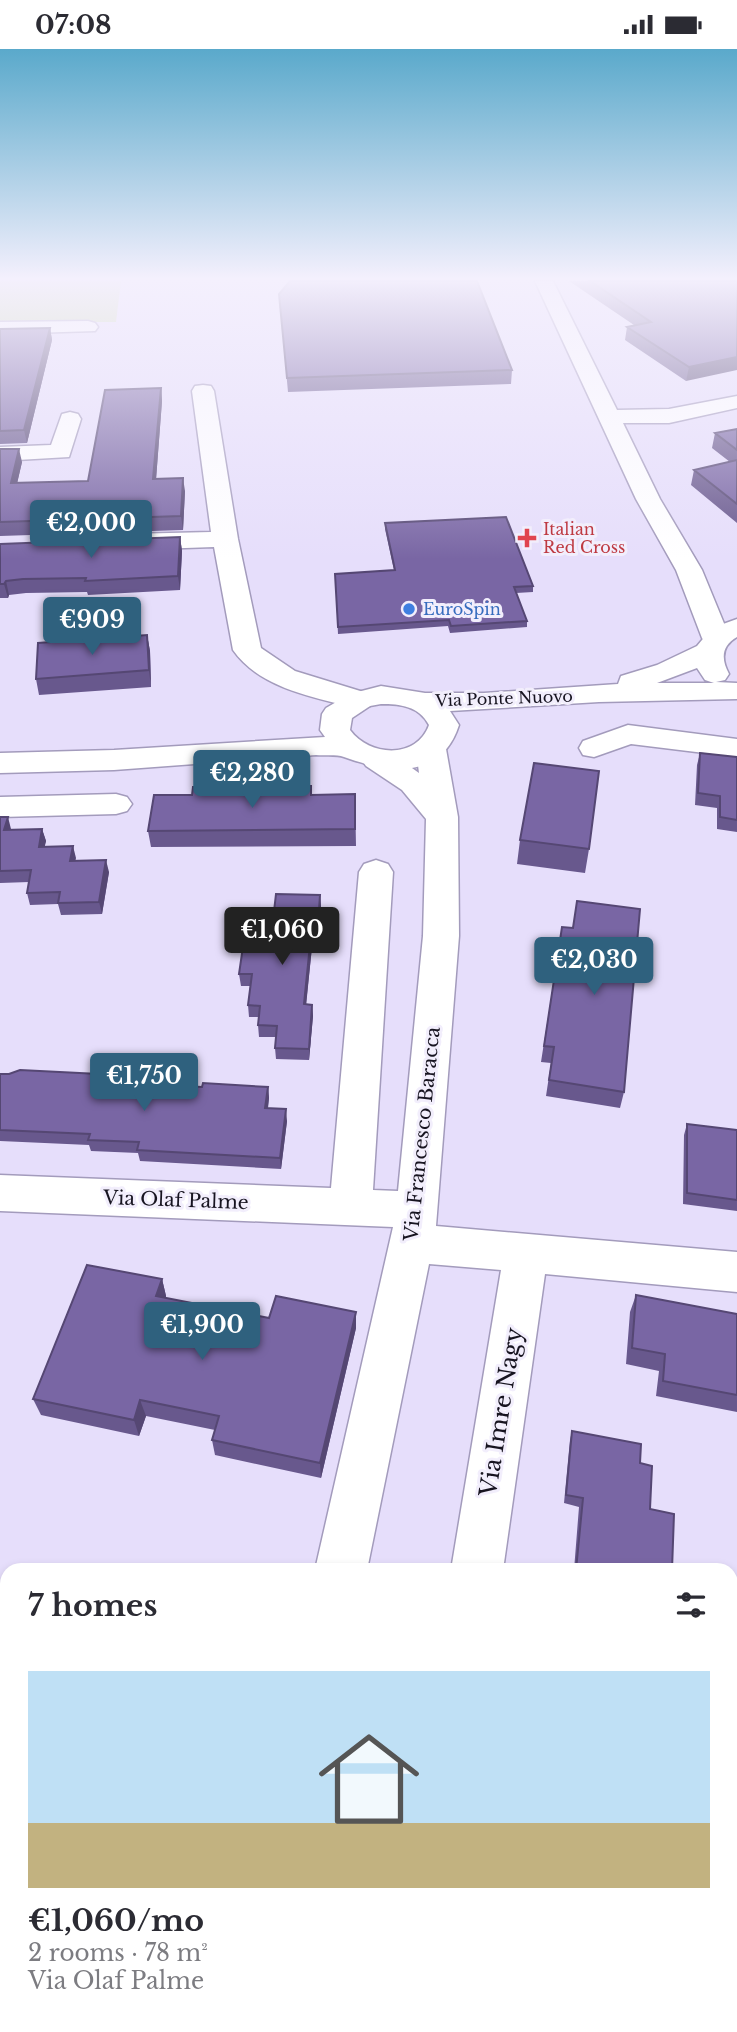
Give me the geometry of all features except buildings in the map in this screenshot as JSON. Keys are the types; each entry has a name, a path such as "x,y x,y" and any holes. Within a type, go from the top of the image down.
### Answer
{"street":[{"path":"588,374 648,499 689,570 720,639"},
{"path":"202,391 225,539 247,650 276,672 302,684 360,700"},
{"path":"608,417 668,416 737,402"},
{"path":"0,454 61,451 70,419"},
{"path":"106,543 225,539"},
{"path":"689,570 719,598 737,608"},
{"name":"Via Ponte Nuovo","path":"720,639 709,665 735,692"},
{"name":"Via Ponte Nuovo","path":"339,729 360,755 377,759 406,759 437,742 667,671 720,639"},
{"path":"302,684 339,729"},
{"name":"Via Ponte Nuovo","path":"360,700 396,695 423,702 484,702 592,694 735,692"},
{"path":"339,729 337,714 360,700"},
{"name":"Via Ponte Nuovo","path":"423,702 441,716 444,725 437,742"},
{"path":"0,763 316,746 339,729"},
{"path":"594,748 628,734 737,748"},
{"name":"Via Francesco Baracca","path":"343,1563 415,1227 441,936 442,817 437,742"},
{"path":"377,759 413,783 442,817"},
{"path":"0,807 116,804"},
{"path":"351,1207 376,872"},
{"name":"Via Olaf Palme","path":"0,1193 351,1207 415,1227"},
{"path":"415,1227 526,1254 737,1272"},
{"name":"Via Imre Nagy","path":"478,1563 526,1254"}],"place":[{"name":"Italian Red Cross","path":"527,538"},
{"name":"EuroSpin","path":"409,609"}]}
